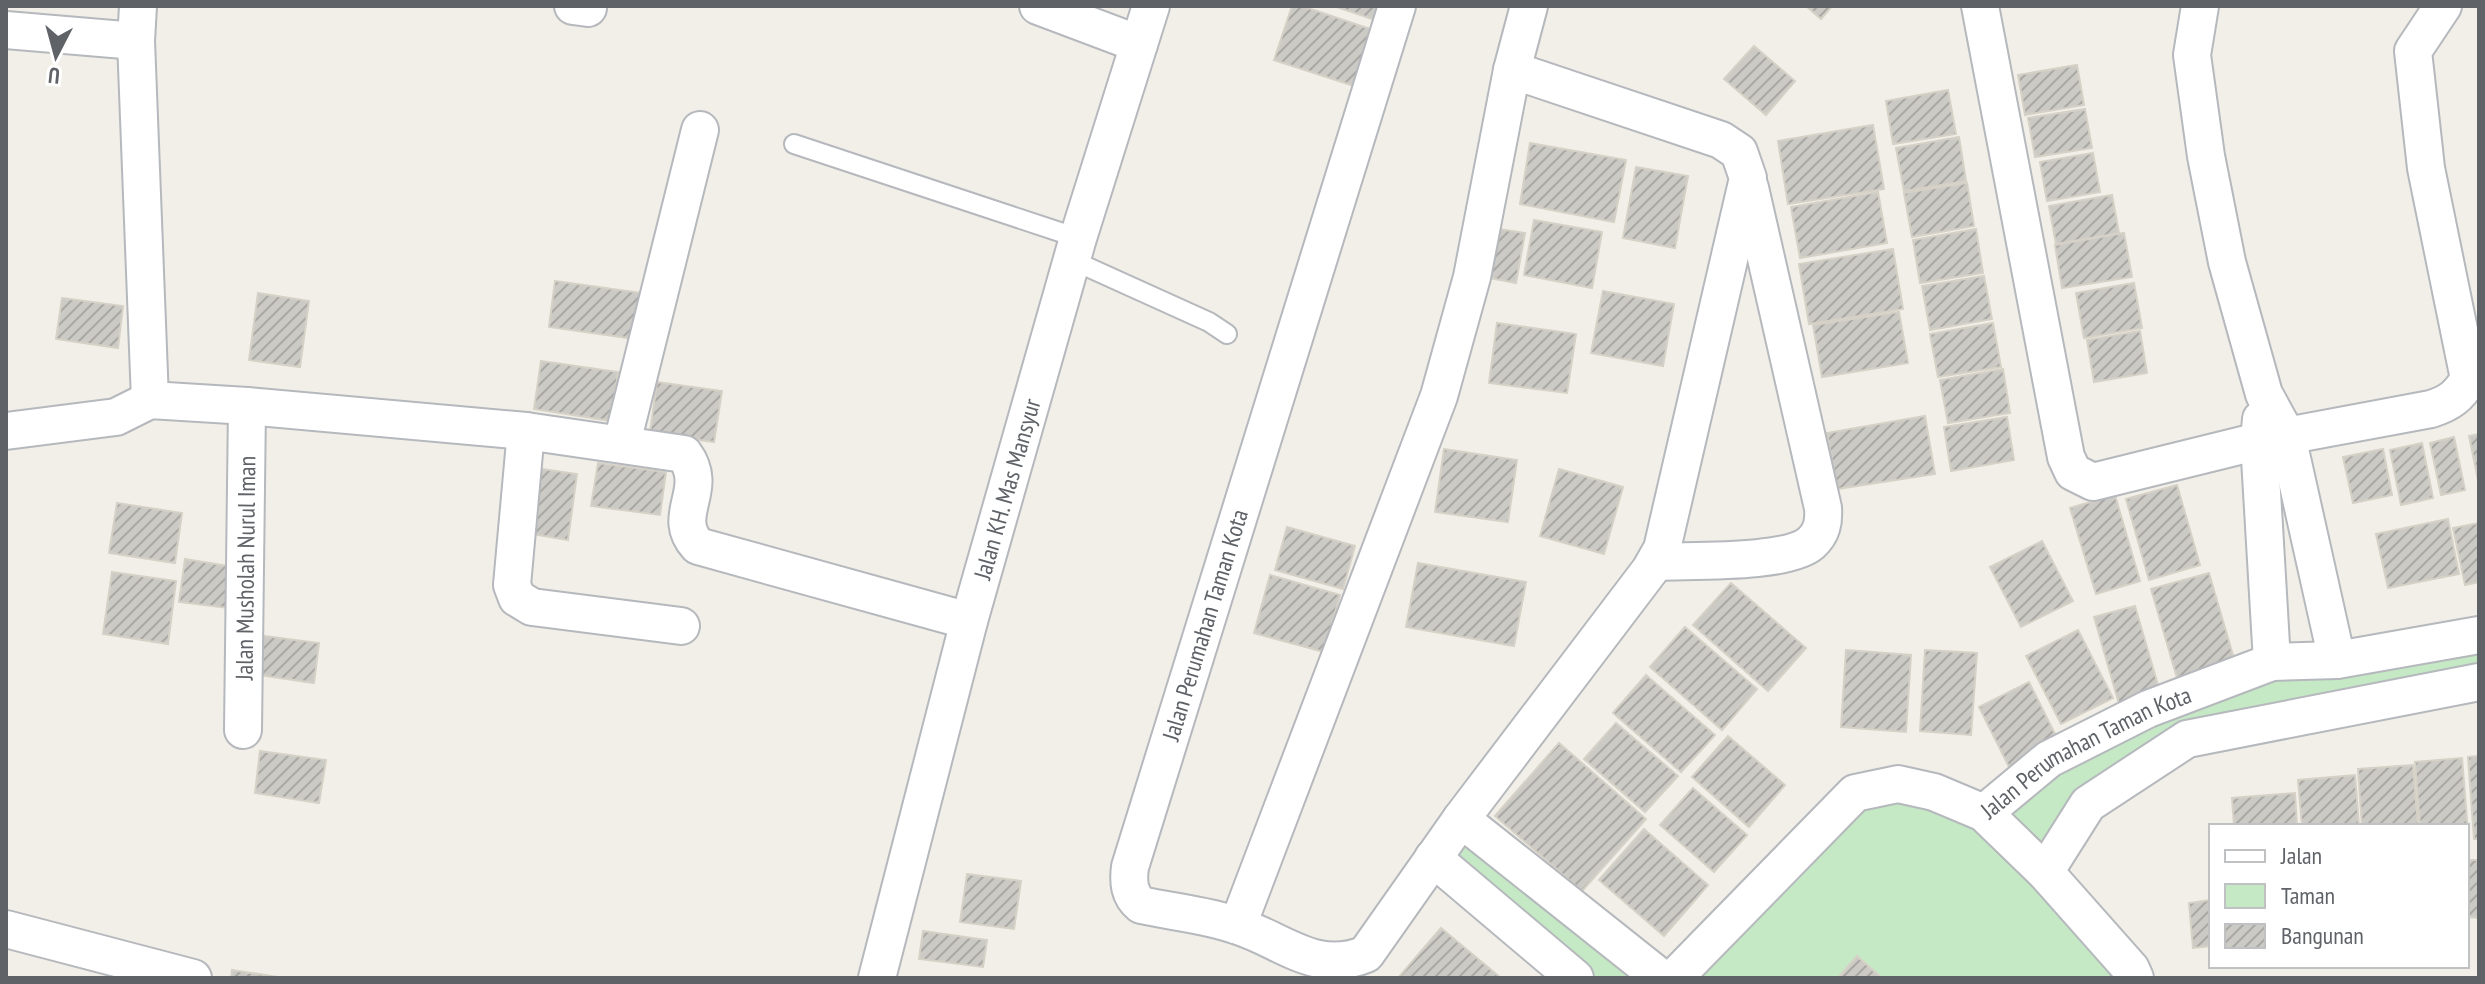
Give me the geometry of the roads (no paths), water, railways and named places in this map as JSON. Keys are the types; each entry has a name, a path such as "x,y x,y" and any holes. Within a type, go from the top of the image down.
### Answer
{"street":[{"path":"1038,6 1139,44"},
{"name":"Jalan KH. Mas Mansyur","path":"877,978 969,621 1075,249 1151,6"},
{"name":"Jalan Perumahan Taman Kota","path":"1397,6 1130,867 1130,888 1134,899 1141,905 1238,925 1311,958 1331,963 1349,961 1366,954 1461,819 1656,562 1669,528 1748,178"},
{"path":"1238,925 1443,383 1472,277 1512,70 1529,6"},
{"path":"1980,6 2066,457 2073,472 2093,482 2273,439 2445,405 2460,394 2469,379 2426,168 2413,51 2443,6"},
{"path":"2200,6 2192,55 2206,156 2227,262 2264,394 2273,439 2337,660"},
{"path":"6,30 137,23 150,400"},
{"path":"1512,70 1721,140 1739,152 1748,178 1824,522 1819,534 1801,549 1766,557 1656,562"},
{"path":"622,443 700,130"},
{"path":"6,431 116,417 150,400 526,431 684,454 695,477 686,525 698,546 969,621"},
{"name":"Jalan Musholah Nurul Iman","path":"243,730 247,406"},
{"path":"526,431 512,585 517,598 532,607 681,626"},
{"path":"2272,662 2273,439"},
{"name":"Jalan Perumahan Taman Kota","path":"1674,978 1855,793 1898,784 1916,786 1984,813 2049,759 2148,709 2272,662 2337,660 2479,635"},
{"name":"Jalan Perumahan Taman Kota","path":"2045,872 2088,804 2187,739 2479,682"},
{"path":"1984,813 2045,872 2131,969 2135,978"},
{"path":"1461,819 1661,978"},
{"path":"1433,858 1575,978"},
{"path":"6,929 193,978"}],"lane":[{"path":"794,144 1075,249 1227,334"}]}
